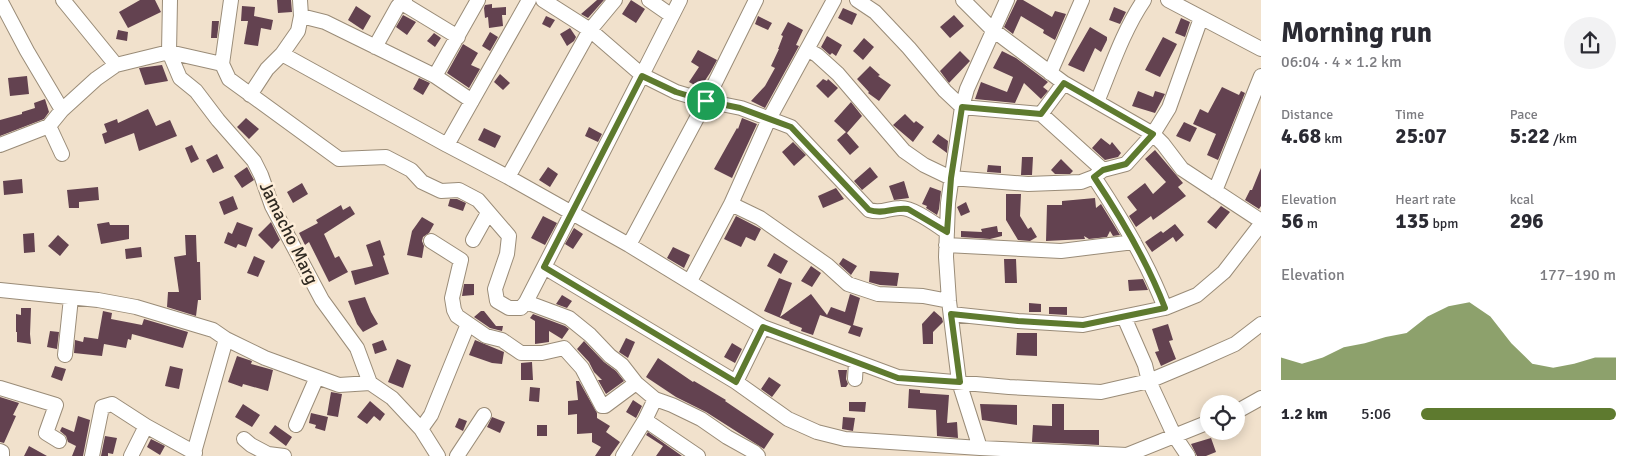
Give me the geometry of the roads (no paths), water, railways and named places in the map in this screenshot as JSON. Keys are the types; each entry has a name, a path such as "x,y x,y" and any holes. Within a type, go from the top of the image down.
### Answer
{"street":[{"path":"0,0 26,51 62,110"},
{"path":"63,0 116,65"},
{"name":"Jamacho Marg","path":"170,0 169,52 180,78 196,91 218,120 254,161 262,175 272,206 322,300 357,348 370,383"},
{"path":"231,0 222,64 229,79 339,159 386,157 411,170 422,182 441,191 459,190 478,200 508,236 507,254 495,289 497,301 509,308 521,308 526,302 680,0"},
{"path":"250,95 267,69 282,54 298,31 301,16 300,0"},
{"path":"435,76 478,0"},
{"path":"448,145 529,0"},
{"path":"508,177 590,30 615,0"},
{"path":"649,0 672,16"},
{"path":"629,245 706,101 756,0"},
{"path":"690,281 731,204 769,120 834,0"},
{"path":"857,0 875,12 909,48 945,91 962,107 1041,114 1098,174 1154,280 1165,308"},
{"path":"731,204 760,218 827,265 848,284 878,294 923,296 950,307 1018,321 1083,325 1165,308 1197,295 1224,272 1261,222 1182,169 1153,134 1050,73 993,30 963,0"},
{"path":"985,451 960,382 950,307 946,238 951,178 962,107 967,90 1007,0"},
{"path":"1050,73 1082,0"},
{"path":"1097,102 1122,42 1136,12 1144,0"},
{"path":"1168,0 1261,49"},
{"path":"375,47 398,6 403,1 458,37"},
{"path":"550,2 590,30 642,76 676,92 740,108 795,130 869,210 878,213 900,208 908,209 946,238 1061,251 1134,242"},
{"path":"301,16 325,22 435,76 472,100"},
{"path":"808,50 838,74 904,151 924,165 951,178 1028,184 1080,182 1126,164 1153,134 1169,108 1201,18"},
{"path":"0,145 48,126 62,110 96,79 116,65 169,52 222,64"},
{"path":"282,54 629,245 763,327 898,378 1101,392 1149,382 1235,344 1261,324"},
{"path":"1215,191 1261,76"},
{"path":"1041,114 1064,83"},
{"path":"48,126 62,154"},
{"path":"473,240 488,213"},
{"path":"431,240 461,260 454,287 453,305 457,316 468,324 486,336 502,340 521,353 542,353 564,348 582,368 602,406 606,406 636,383"},
{"path":"544,267 736,382 788,419 817,432 845,439 985,451 1127,455 1200,425"},
{"path":"0,290 98,300 136,307 213,330 226,339 265,358 339,385 370,383 392,398 421,429 438,456"},
{"path":"64,355 72,298"},
{"path":"526,302 570,318 622,365 636,383 655,399 701,419 758,456"},
{"path":"1124,317 1145,365 1149,382 1174,435 1188,456"},
{"path":"421,429 431,414 468,324"},
{"path":"736,382 763,327"},
{"path":"92,456 102,408 112,404 194,454 226,339"},
{"path":"855,379 856,362"},
{"path":"296,425 317,377"},
{"path":"0,388 56,405 46,433 59,441"},
{"path":"1245,407 1261,398"},
{"path":"623,456 645,420 655,399"},
{"path":"456,456 484,415"},
{"path":"645,420 698,456"},
{"path":"131,456 146,426"},
{"path":"244,439 268,454 284,456"},
{"path":"0,451 2,456"}]}
